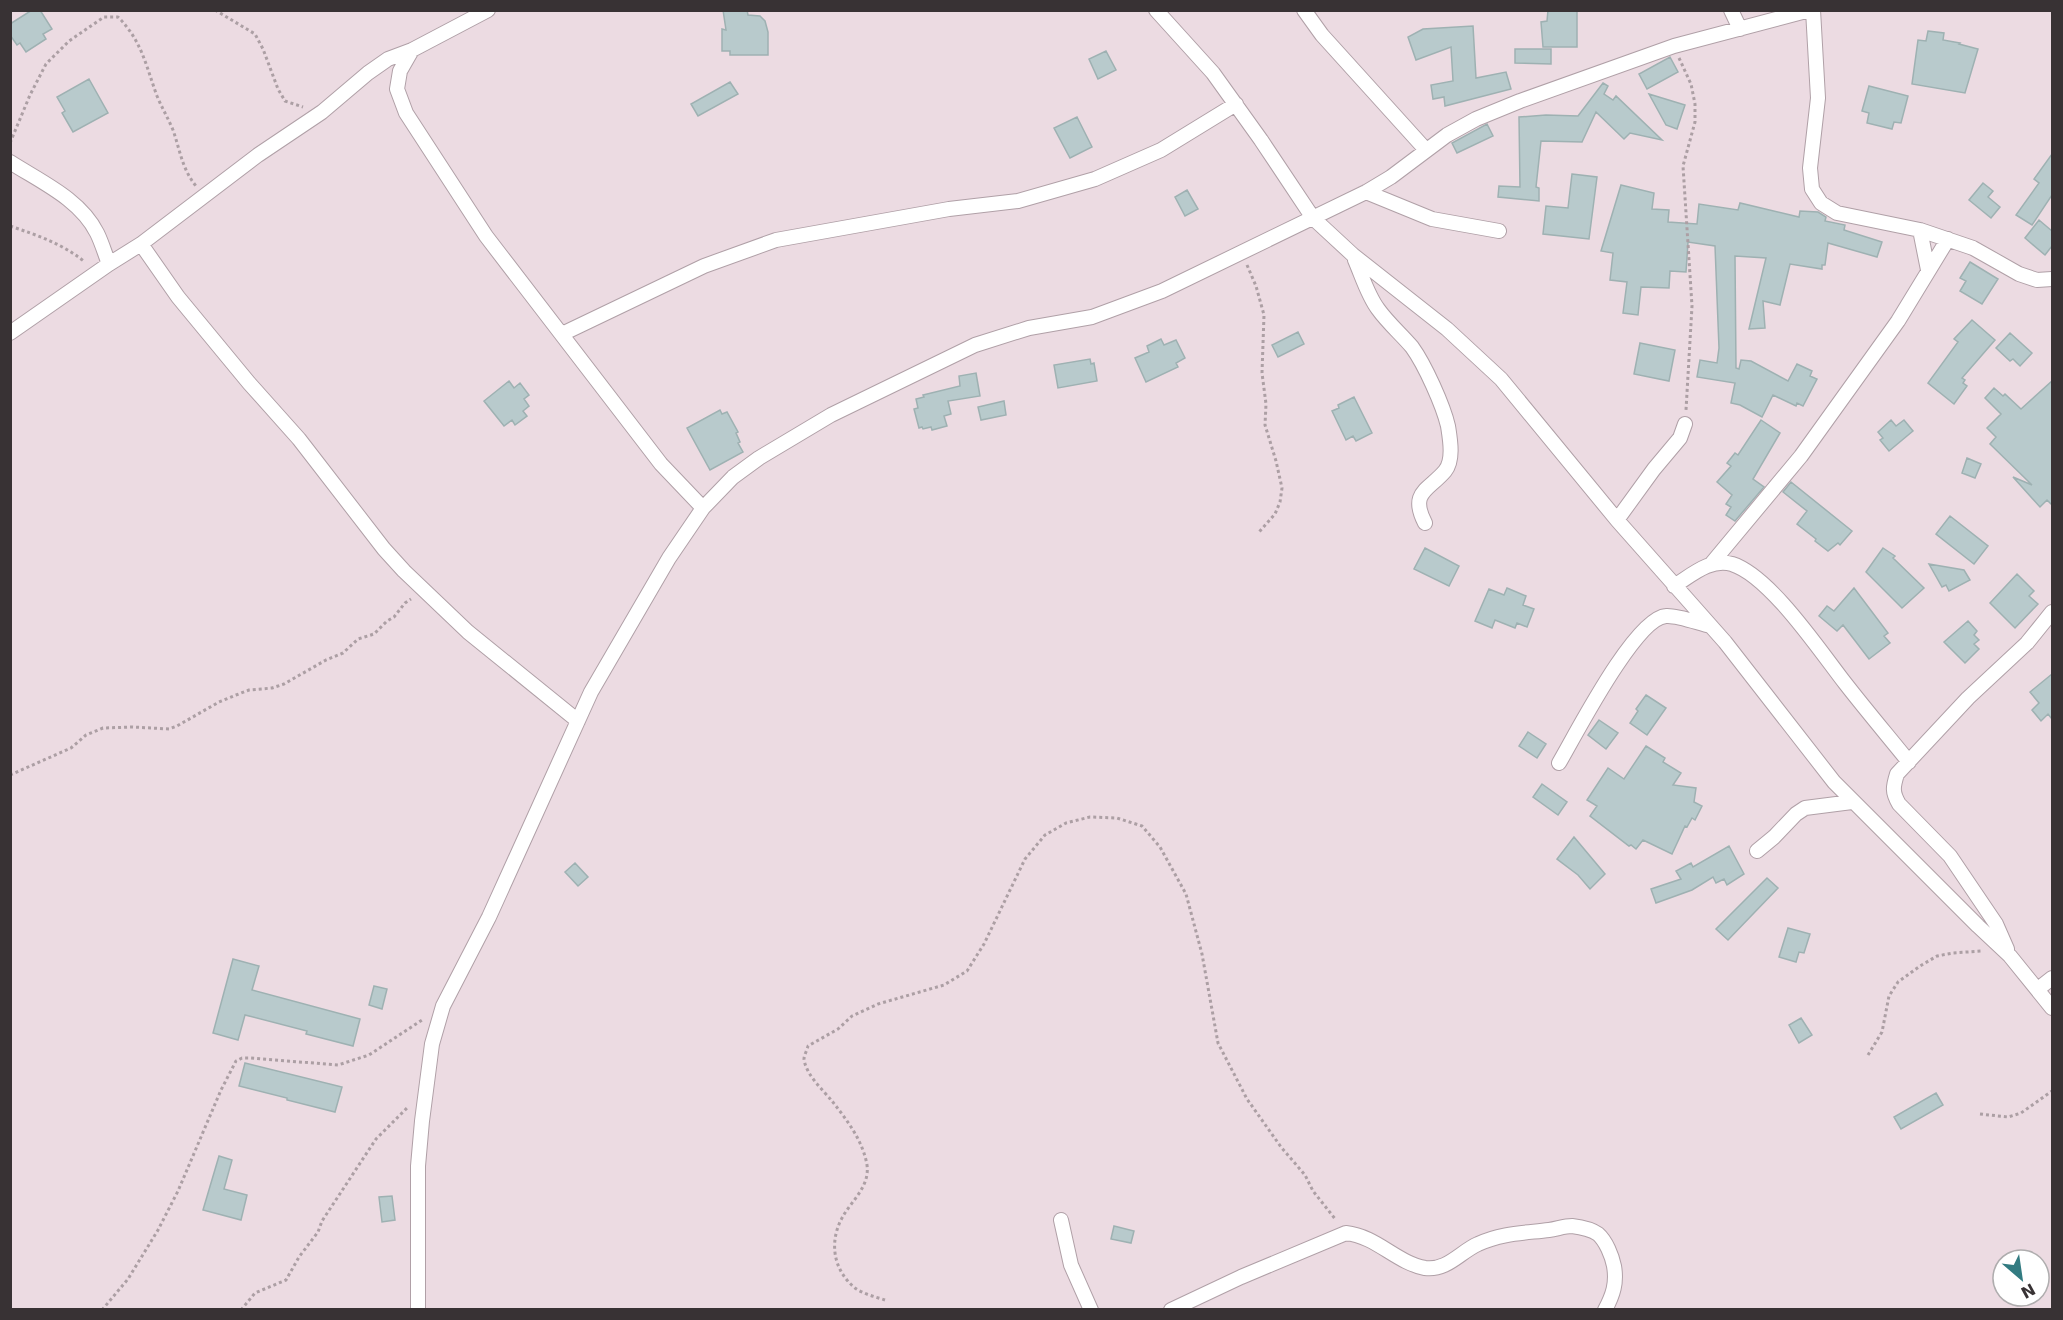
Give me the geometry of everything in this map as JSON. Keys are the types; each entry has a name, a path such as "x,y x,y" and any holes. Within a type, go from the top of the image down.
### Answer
{"street":[{"path":"460,26 470,10"},
{"path":"10,333 141,244 258,155 322,112 388,59 412,50 488,10"},
{"path":"1156,10 1213,73 1313,218 1353,255 1447,328 1501,379 1617,520 1711,626 1834,782 2007,952 2052,1008"},
{"path":"1304,10 1322,35 1426,150"},
{"path":"1731,10 1740,29"},
{"path":"418,1310 418,1166 432,1044 443,1006 489,917 591,692 663,568 703,508 733,477 759,458 831,415 975,345 1029,328 1092,317 1162,291 1366,192 1391,177 1426,150 1476,119 1563,85 1674,46 1812,10 1818,98 1810,168 1812,189 1821,203 1837,213 1920,230 1948,239 1973,248 2019,274 2037,280 2052,279"},
{"path":"412,50 400,71 397,89 406,113 486,236 661,464 703,508"},
{"path":"562,334 704,266 776,240 949,209 1018,201 1095,179 1161,150 1236,104"},
{"path":"10,162 62,194 84,213 97,232 104,268"},
{"path":"1366,192 1432,219 1499,231"},
{"path":"1920,230 1928,270"},
{"path":"1674,586 1712,563 1801,456 1898,321 1948,239"},
{"path":"141,244 178,297 249,384 299,439 384,549 404,571 468,632 578,721"},
{"path":"1353,255 1377,308 1413,349 1434,390 1447,426 1451,454 1447,470 1432,482 1419,501 1420,512 1425,523"},
{"path":"1617,520 1680,438 1686,424"},
{"path":"1712,563 1731,564 1747,571 1764,585 1790,613 1909,762"},
{"path":"2007,952 1996,924 1950,856 1899,804 1893,787 1897,774 1968,698 2027,643 2052,612"},
{"path":"1559,763 1619,660 1641,632 1657,619 1666,616 1711,626"},
{"path":"1757,851 1805,808 1852,802"},
{"path":"2038,989 2052,978"},
{"path":"1061,1220 1071,1265 1090,1310"},
{"path":"1172,1310 1240,1276 1346,1233 1362,1236 1425,1268 1450,1263 1478,1244 1510,1233 1553,1230 1570,1226 1597,1234 1613,1258 1616,1274 1614,1292 1605,1310"}],"path":[{"path":"215,10 255,34 285,101 322,112"},
{"path":"10,143 46,64 69,41 104,17 118,17 131,30 142,52 189,177 194,185 207,193"},
{"path":"1674,46 1691,84 1695,104 1695,122 1683,166 1692,306 1686,424"},
{"path":"10,226 41,236 104,268"},
{"path":"1242,252 1256,286 1264,315 1265,425 1282,488 1275,514 1259,532"},
{"path":"10,775 70,748 86,735 103,728 169,729 219,702 242,693 284,684 343,653 358,639 374,634 394,617 405,603 425,591"},
{"path":"885,1300 856,1288 840,1271 835,1256 833,1238 842,1217 857,1197 867,1178 867,1167 861,1143 843,1115 818,1086 808,1070 804,1059 808,1046 838,1029 852,1016 878,1004 944,985 968,971 984,944 1025,859 1045,835 1066,823 1090,817 1117,818 1142,826 1160,847 1186,894 1202,954 1218,1043 1247,1099 1346,1233"},
{"path":"1868,1055 1882,1032 1889,996 1898,982 1937,956 1953,953 2007,952"},
{"path":"102,1310 128,1279 159,1230 236,1061 250,1058 338,1065 356,1061 399,1037 443,1006"},
{"path":"241,1310 255,1293 286,1280 376,1139 426,1089"},
{"path":"1980,1114 2008,1117 2021,1113 2052,1091"}],"building":[{"path":"32,10 40,10 52,29 43,34 46,39 26,52 10,35 10,24"},
{"path":"723,10 747,10 748,15 760,16 765,21 768,32 768,55 730,55 730,51 722,51 722,29 726,30"},
{"path":"1548,10 1577,10 1577,47 1543,47 1541,22 1547,21"},
{"path":"1473,26 1476,78 1506,72 1511,89 1445,106 1444,97 1433,99 1431,85 1453,81 1451,47 1416,60 1408,37 1423,29"},
{"path":"1928,31 1944,33 1943,40 1978,49 1965,93 1912,84 1918,40 1926,41"},
{"path":"1515,49 1551,49 1551,64 1515,63"},
{"path":"1106,51 1116,70 1098,79 1089,59"},
{"path":"1670,57 1678,72 1647,89 1639,74"},
{"path":"89,79 108,113 73,132 62,113 65,111 57,97"},
{"path":"730,82 738,94 698,116 691,104"},
{"path":"1603,83 1608,86 1604,94 1613,100 1616,96 1662,140 1630,133 1624,139 1596,112 1582,142 1541,141 1536,187 1539,188 1539,201 1498,197 1499,186 1520,187 1519,117 1578,116"},
{"path":"1869,86 1908,96 1901,123 1894,122 1892,129 1867,123 1869,113 1862,111"},
{"path":"1649,94 1685,105 1677,129 1666,125"},
{"path":"1077,117 1092,147 1070,158 1054,128"},
{"path":"1487,124 1493,136 1457,153 1452,143"},
{"path":"2052,154 2052,195 2032,225 2016,215 2039,183 2034,179"},
{"path":"1572,174 1597,177 1589,239 1543,234 1546,206 1568,208"},
{"path":"1983,183 1993,191 1988,197 2000,207 1991,218 1969,200"},
{"path":"1621,185 1654,193 1652,209 1669,210 1668,222 1697,224 1699,204 1738,210 1740,203 1799,217 1800,211 1818,212 1826,217 1825,221 1845,225 1844,230 1882,242 1877,257 1828,243 1825,265 1822,265 1822,269 1790,264 1780,305 1763,301 1765,328 1749,329 1766,258 1735,256 1736,368 1739,369 1741,360 1751,361 1788,381 1797,364 1812,371 1810,376 1817,379 1803,406 1797,403 1796,406 1773,395 1762,417 1740,405 1731,403 1735,383 1697,377 1700,360 1717,363 1719,348 1715,246 1688,242 1686,272 1670,271 1669,288 1641,287 1638,315 1623,313 1627,282 1610,280 1613,253 1601,251"},
{"path":"1187,190 1198,209 1185,216 1175,197"},
{"path":"2039,220 2052,231 2052,246 2045,255 2025,238"},
{"path":"1970,262 1998,279 1982,304 1960,291 1966,281 1960,278"},
{"path":"1972,320 1995,340 1962,378 1965,380 1963,383 1967,386 1954,404 1928,383 1958,342 1954,339"},
{"path":"1298,332 1304,344 1278,357 1272,345"},
{"path":"2010,333 2032,353 2020,366 2013,359 2010,361 1996,348"},
{"path":"1161,339 1164,345 1176,340 1185,358 1176,363 1178,367 1146,382 1135,358 1149,352 1147,346"},
{"path":"1640,343 1675,350 1669,381 1634,374"},
{"path":"1090,359 1091,364 1094,363 1097,381 1058,388 1054,365"},
{"path":"976,373 980,396 948,401 951,414 944,416 947,426 932,430 931,427 919,428 914,409 918,408 916,399 924,397 923,395 960,386 959,376"},
{"path":"509,381 514,388 520,383 529,395 524,399 529,406 523,411 527,416 515,425 512,420 504,426 484,401"},
{"path":"2052,381 2052,505 2047,500 2040,507 2013,477 2032,485 1990,444 1996,437 1987,428 2001,414 1985,398 1994,388 2003,396 2005,394 2021,409"},
{"path":"1354,397 1372,433 1356,441 1353,436 1346,440 1332,411 1339,408 1338,405"},
{"path":"1004,401 1006,415 981,420 978,407"},
{"path":"720,410 722,414 727,412 738,432 736,433 740,442 738,443 743,452 710,470 687,428"},
{"path":"1761,420 1780,433 1753,479 1764,487 1735,521 1726,515 1731,507 1726,504 1732,495 1717,482 1731,466 1727,463 1735,453 1738,455"},
{"path":"1891,420 1896,426 1904,420 1913,431 1889,451 1880,440 1883,438 1878,432"},
{"path":"1967,458 1981,464 1975,478 1962,473"},
{"path":"1791,482 1852,531 1840,545 1838,543 1828,551 1797,524 1807,511 1783,492"},
{"path":"1950,516 1988,546 1974,564 1936,534"},
{"path":"1425,548 1459,566 1449,586 1414,569"},
{"path":"1883,548 1895,556 1893,558 1924,588 1902,608 1866,572"},
{"path":"1929,564 1964,570 1970,580 1949,591 1946,585 1942,587"},
{"path":"2017,574 2034,591 2029,596 2038,604 2015,628 1990,603"},
{"path":"1507,588 1526,596 1523,605 1534,609 1527,627 1517,623 1515,628 1495,620 1492,628 1475,621 1489,589 1504,595"},
{"path":"1854,588 1888,633 1884,636 1890,643 1869,659 1843,625 1837,631 1819,616 1827,606 1834,611"},
{"path":"1968,621 1977,631 1974,635 1979,640 1974,644 1979,649 1965,663 1944,642"},
{"path":"2052,674 2052,719 2048,714 2041,721 2032,710 2039,703 2030,692"},
{"path":"1646,695 1666,708 1647,735 1630,723"},
{"path":"1599,720 1618,733 1606,749 1588,735"},
{"path":"1528,732 1546,744 1537,758 1519,746"},
{"path":"1646,746 1665,758 1663,762 1681,773 1673,785 1696,788 1694,802 1702,806 1695,820 1692,818 1687,827 1685,826 1672,854 1643,840 1636,849 1629,846 1590,816 1597,806 1587,800 1608,768 1624,779"},
{"path":"1542,784 1567,802 1558,815 1533,797"},
{"path":"1574,837 1605,874 1590,889 1578,875 1557,859"},
{"path":"1729,846 1744,874 1727,885 1724,879 1716,883 1713,877 1692,890 1656,903 1651,889 1681,879 1676,871 1691,863 1693,867"},
{"path":"575,863 588,877 578,886 565,872"},
{"path":"1767,878 1778,888 1728,940 1716,929"},
{"path":"1788,928 1810,934 1804,953 1799,952 1796,962 1779,957"},
{"path":"233,959 259,966 252,990 360,1019 353,1046 245,1015 238,1040 213,1033"},
{"path":"374,986 387,989 382,1009 369,1005"},
{"path":"1801,1018 1812,1035 1799,1043 1789,1025"},
{"path":"245,1063 342,1087 335,1112 239,1086"},
{"path":"1936,1093 1943,1105 1901,1129 1894,1117"},
{"path":"219,1156 232,1160 224,1189 247,1195 241,1220 203,1210"},
{"path":"392,1196 395,1220 382,1222 379,1197"},
{"path":"1114,1226 1134,1231 1131,1243 1111,1239"}]}
